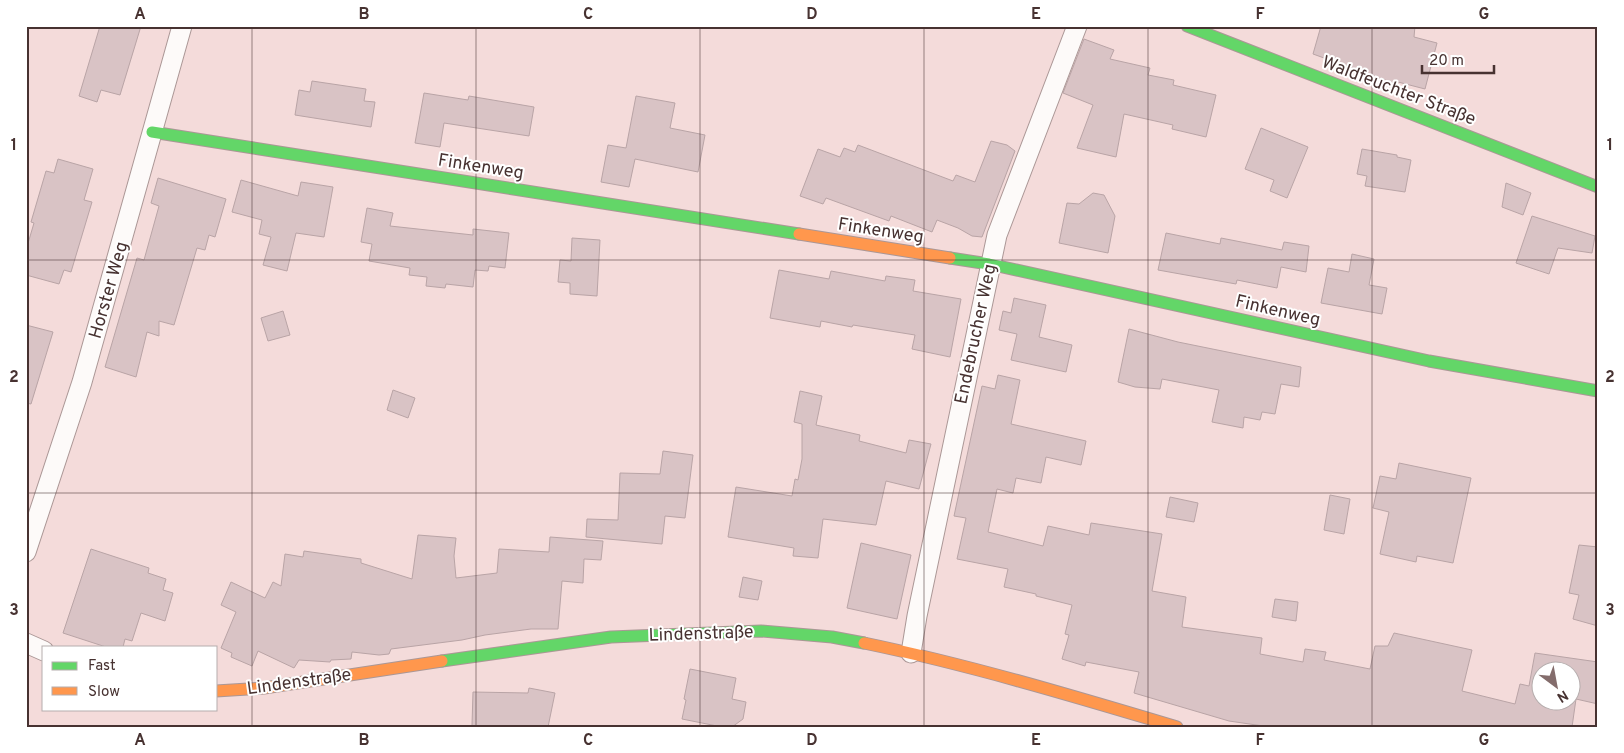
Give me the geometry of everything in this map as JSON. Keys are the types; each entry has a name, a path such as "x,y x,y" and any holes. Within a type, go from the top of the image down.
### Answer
{"street":[{"name":"Horster Weg","path":"26,552 82,382 182,26"},
{"name":"Endebrucher Weg","path":"911,653 989,264 997,234 1077,26"},
{"name":"Waldfeuchter Straße","path":"1187,26 1598,187"},
{"name":"Finkenweg","path":"152,132 989,264 1361,347 1598,391"},
{"name":"Lindenstraße","path":"218,691 264,688 523,648 611,637 670,633 761,631 832,637 911,653 1043,687 1177,727"},
{"path":"26,643 42,650"}],"building":[{"path":"100,26 141,26 120,95 101,90 97,102 79,96"},
{"path":"1321,26 1415,26 1414,37 1437,43 1425,89 1398,82 1396,84 1313,54"},
{"path":"1084,39 1114,50 1110,59 1150,68 1148,75 1174,80 1173,85 1216,95 1206,137 1172,129 1173,125 1124,114 1116,157 1077,148 1093,105 1063,93"},
{"path":"312,81 366,89 364,101 375,102 371,127 295,115 299,90 310,92"},
{"path":"424,93 468,100 469,96 534,107 529,136 444,123 440,147 415,143"},
{"path":"636,96 675,103 670,128 705,135 698,172 635,159 629,187 601,182 608,145 626,148"},
{"path":"1261,128 1308,147 1287,198 1270,191 1274,180 1245,169"},
{"path":"991,141 1007,145 1015,151 982,237 972,236 937,220 932,232 891,216 889,221 826,198 823,204 800,196 818,149 840,157 844,148 855,152 858,145 953,181 956,175 975,182"},
{"path":"1362,149 1397,155 1397,157 1411,160 1405,192 1365,186 1367,176 1357,174"},
{"path":"58,159 93,169 84,200 92,202 71,272 64,270 59,284 26,275 26,250 34,223 31,222 46,171 54,173"},
{"path":"158,178 226,199 215,237 209,235 205,250 197,248 174,325 159,321 159,336 147,332 136,377 105,367 137,258 144,260 159,206 151,203"},
{"path":"241,180 298,196 301,182 333,187 324,237 296,233 287,271 263,265 271,237 259,234 262,220 232,212"},
{"path":"1506,183 1531,193 1523,215 1502,207"},
{"path":"1093,193 1104,195 1115,216 1108,253 1059,243 1067,203 1079,204"},
{"path":"367,208 393,213 390,226 473,235 473,229 509,233 505,268 489,266 488,271 475,270 473,287 446,284 445,288 426,286 427,277 409,275 410,268 369,261 372,244 361,242"},
{"path":"1532,216 1595,236 1592,253 1558,248 1549,274 1516,263"},
{"path":"1166,233 1220,244 1221,238 1282,250 1284,242 1309,246 1306,272 1281,267 1277,288 1237,280 1236,284 1158,270"},
{"path":"572,238 600,240 597,296 570,294 570,283 558,282 560,260 571,261"},
{"path":"1352,254 1374,259 1369,285 1387,288 1382,314 1321,303 1328,268 1349,272"},
{"path":"779,270 829,279 831,271 885,281 886,276 915,280 913,291 961,299 950,357 912,349 915,335 821,321 820,327 770,318"},
{"path":"1014,298 1046,305 1039,337 1072,345 1066,372 1011,360 1017,334 999,330 1003,311 1011,313"},
{"path":"283,311 290,335 268,341 261,318"},
{"path":"26,325 53,332 31,404 26,403"},
{"path":"1129,329 1178,342 1301,367 1299,387 1281,384 1275,414 1262,412 1260,420 1244,417 1243,428 1212,422 1219,390 1162,379 1160,389 1135,387 1118,382"},
{"path":"998,375 1020,380 1011,424 1086,441 1081,465 1046,457 1041,483 1016,478 1013,493 997,489 988,532 1043,546 1048,526 1089,535 1091,523 1162,534 1152,591 1186,597 1182,627 1262,638 1260,654 1303,662 1305,649 1326,652 1324,660 1370,669 1375,646 1388,646 1394,633 1472,650 1462,691 1515,704 1520,684 1529,686 1532,670 1532,710 1574,710 1572,727 1270,727 1229,721 1134,693 1139,672 1086,662 1085,666 1062,659 1069,635 1065,634 1072,605 1004,587 1008,569 957,559 966,518 954,516 982,386 995,389"},
{"path":"393,390 415,398 408,418 387,410"},
{"path":"800,391 822,396 816,425 860,435 859,441 906,453 909,440 931,444 919,489 886,481 876,525 823,519 818,558 793,556 794,548 728,537 736,487 792,496 795,479 798,480 802,459 802,424 794,422"},
{"path":"663,451 693,455 685,518 665,516 662,544 586,537 587,519 618,520 620,473 660,474"},
{"path":"1399,463 1471,478 1453,563 1417,556 1416,562 1380,554 1389,512 1373,508 1380,476 1396,479"},
{"path":"1330,495 1350,499 1344,534 1324,530"},
{"path":"1170,497 1198,503 1194,522 1166,517"},
{"path":"418,535 456,538 454,556 456,578 497,573 499,549 549,552 550,537 603,541 601,560 584,559 583,583 562,581 558,629 531,629 485,635 462,640 391,649 389,654 379,655 352,652 351,659 331,660 330,662 299,660 294,668 258,651 252,666 231,657 232,653 221,648 236,612 221,605 231,582 265,598 273,582 281,586 285,554 303,557 304,551 361,559 361,563 412,579"},
{"path":"861,543 911,555 897,619 847,608"},
{"path":"1579,545 1598,547 1598,626 1573,619 1579,595 1569,593"},
{"path":"91,549 149,568 148,573 166,579 163,590 173,593 165,621 141,613 132,641 125,639 123,646 103,646 63,633"},
{"path":"743,577 762,581 758,600 739,597"},
{"path":"1275,599 1298,602 1296,621 1272,617"},
{"path":"1535,653 1598,662 1598,704 1582,700 1582,660 1534,660"},
{"path":"690,669 736,678 732,699 746,702 743,719 732,727 722,727 682,719"},
{"path":"529,688 555,693 548,727 474,727 472,725 473,692 528,693"}],"traffic: fast":[{"path":"1187,26 1598,187"},
{"path":"152,132 799,234"},
{"path":"950,258 989,264 1429,361 1598,391"},
{"path":"442,661 611,637 761,631 832,637 864,643"}],"traffic: slow":[{"path":"799,234 950,258"},
{"path":"864,643 982,671 1177,727"},
{"path":"218,691 264,688 442,661"}]}
